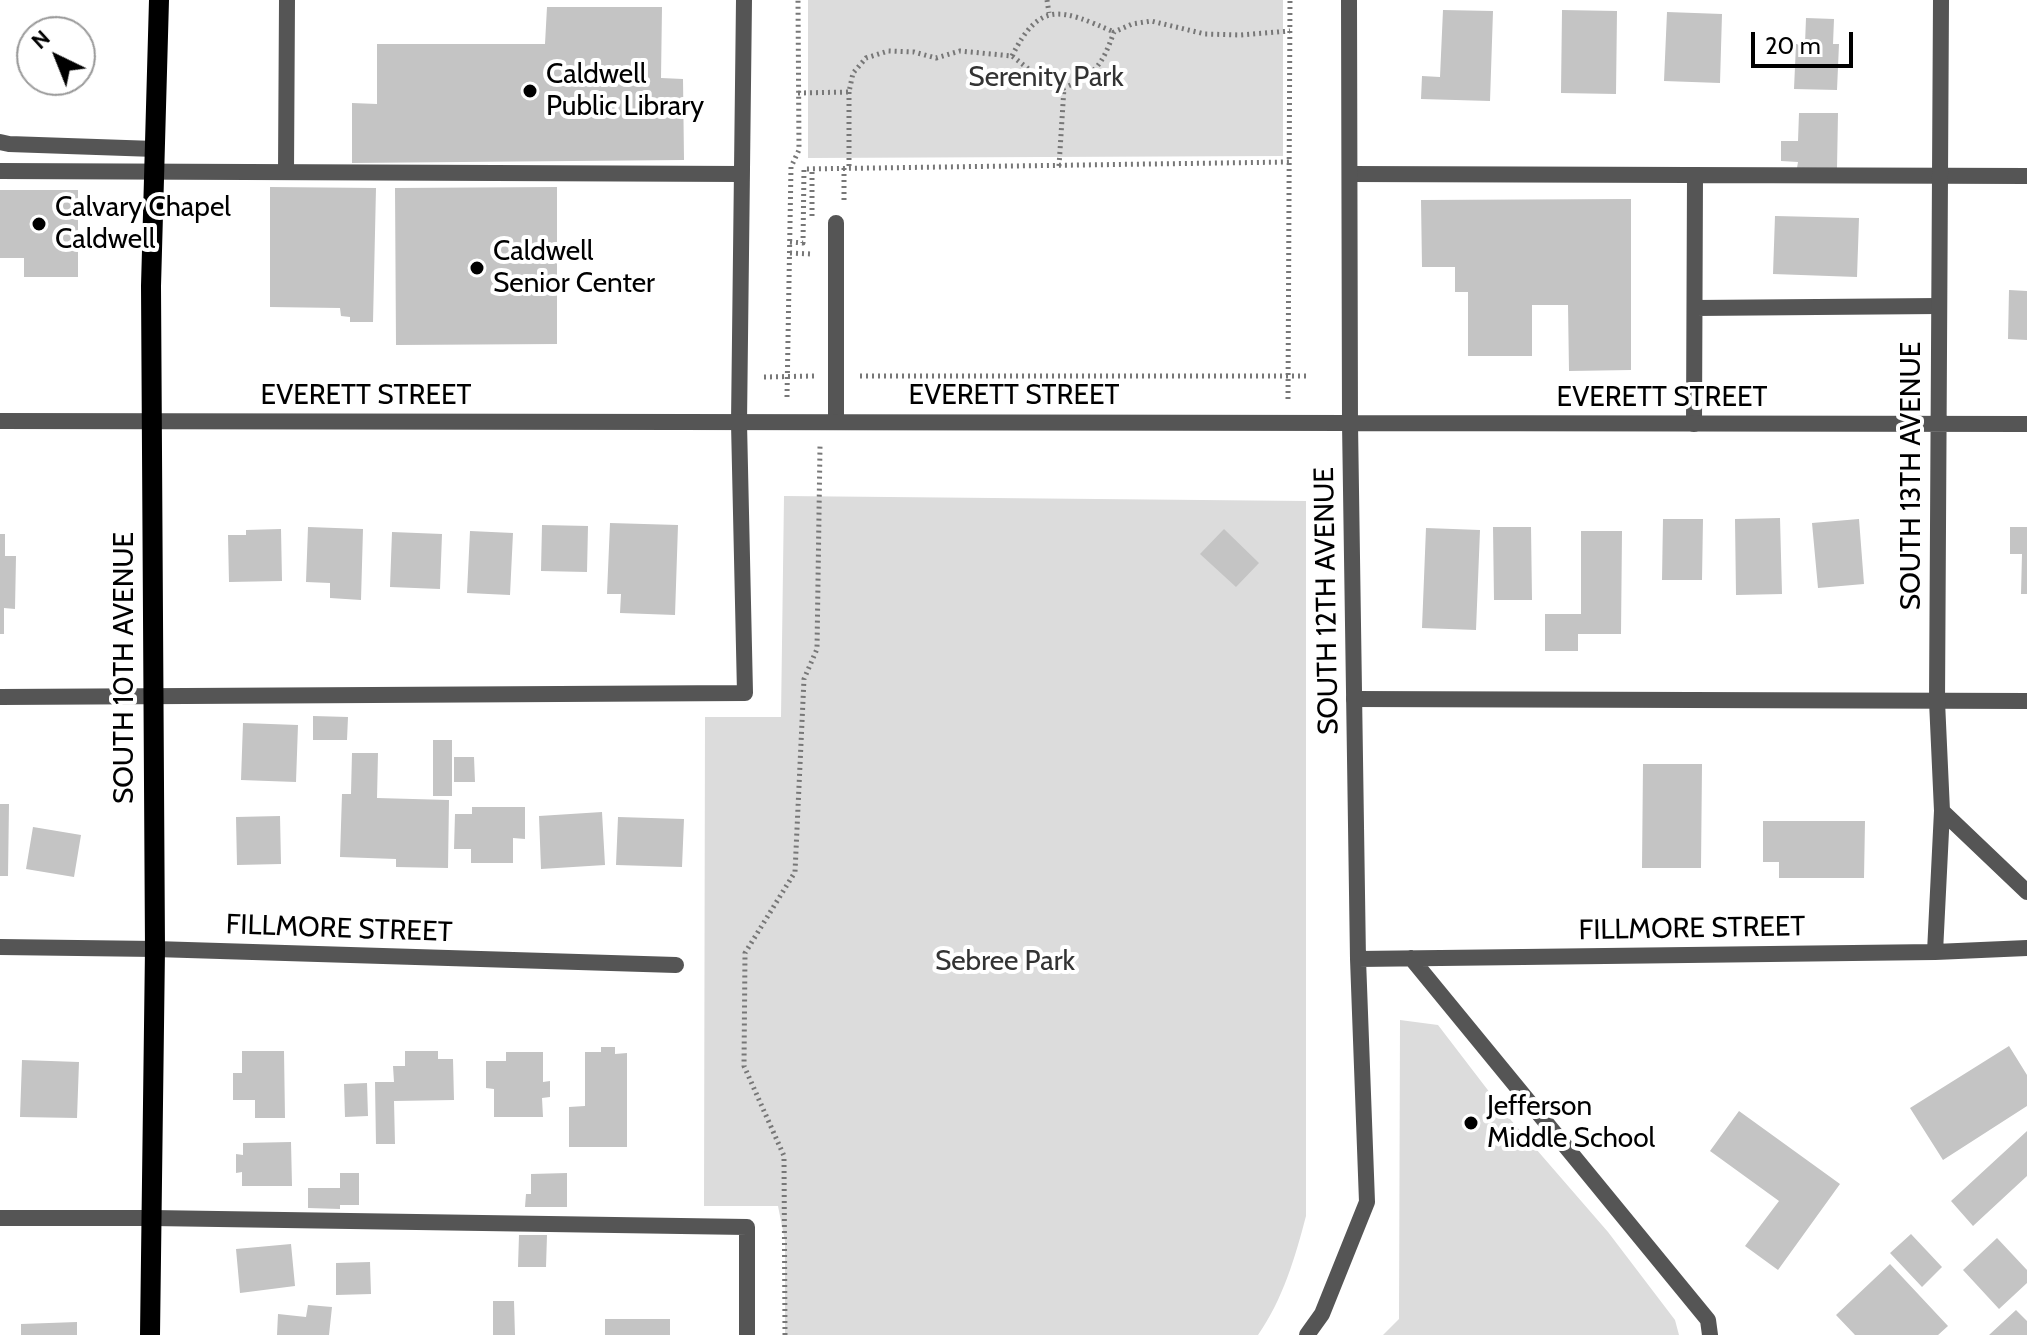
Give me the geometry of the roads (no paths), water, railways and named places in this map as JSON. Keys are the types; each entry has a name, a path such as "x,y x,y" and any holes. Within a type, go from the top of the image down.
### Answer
{"main road":[{"name":"SOUTH 10TH AVENUE","path":"150,1335 155,949 151,286 159,0"}],"street":[{"path":"286,172 287,0"},
{"path":"0,697 745,693 739,423 744,0"},
{"name":"SOUTH 12TH AVENUE","path":"1307,1335 1322,1314 1367,1202 1358,959 1354,699 1349,0"},
{"name":"SOUTH 13TH AVENUE","path":"1935,952 1942,811 1937,701 1941,0"},
{"path":"2,143 155,149"},
{"path":"0,171 742,174"},
{"path":"1350,174 2027,176"},
{"path":"1694,424 1695,175"},
{"path":"828,422 836,376 840,216"},
{"path":"1695,308 1939,306"},
{"name":"EVERETT STREET","path":"0,421 2027,424"},
{"path":"1354,699 2027,701"},
{"path":"1942,811 2027,892"},
{"name":"FILLMORE STREET","path":"0,947 676,965"},
{"name":"FILLMORE STREET","path":"1358,959 1935,952 2027,948"},
{"path":"1411,958 1708,1320 1710,1335"},
{"path":"0,1218 747,1227 747,1335"}],"place":[{"name":"Caldwell Public Library","path":"530,91"},
{"name":"Calvary Chapel Caldwell","path":"39,224"},
{"name":"Caldwell Senior Center","path":"477,268"},
{"name":"Jefferson Middle School","path":"1471,1123"}],"park label":[{"name":"Serenity Park","path":"1046,78"},
{"name":"Sebree Park","path":"1005,962"}]}
